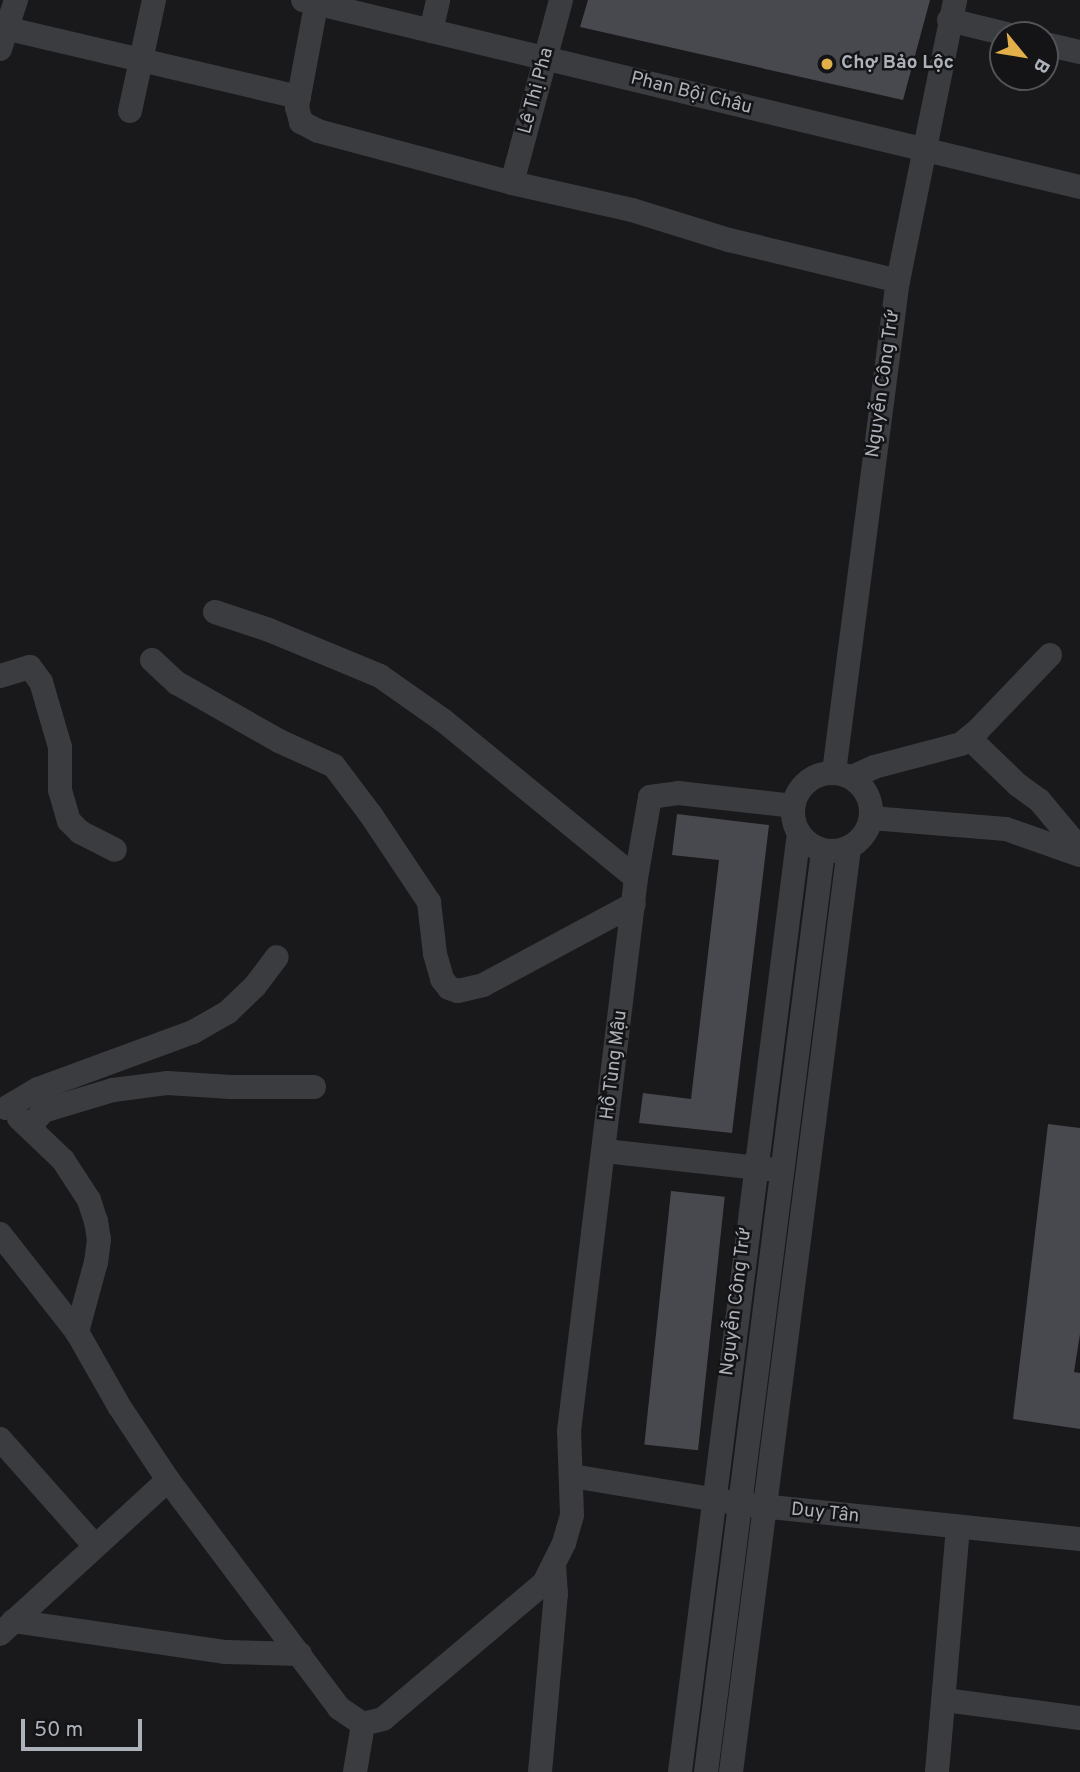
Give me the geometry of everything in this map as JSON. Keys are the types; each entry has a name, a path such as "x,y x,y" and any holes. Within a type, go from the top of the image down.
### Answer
{"street":[{"path":"16,0 3,35 140,60 299,97"},
{"path":"130,111 154,0"},
{"path":"431,31 438,0"},
{"name":"Lê Thị Pha","path":"512,183 561,0"},
{"path":"312,1 297,107 301,122 318,131 512,183 632,210 729,240 898,281"},
{"name":"Phan Bội Châu","path":"312,1 1080,187"},
{"path":"952,10 989,26"},
{"name":"Nguyễn Công Trứ","path":"843,775 898,281 952,10"},
{"path":"1059,47 1080,52"},
{"path":"215,612 269,630 380,676 444,721 636,878"},
{"path":"843,775 870,799 872,818 864,836 849,848 823,850 812,846 799,833 793,806 808,781 825,773 843,775 939,752 969,738 1050,655"},
{"path":"152,660 177,683 279,741 334,766 371,815 429,902 435,954 442,979 449,988 458,991 483,985 634,904"},
{"path":"0,676 30,667 36,674 60,747 60,790 69,821 80,832 115,850"},
{"path":"969,738 1018,785 1039,800 1080,852"},
{"name":"Hồ Tùng Mậu","path":"554,1567 572,1515 569,1431 636,878 650,797 678,793 793,806"},
{"path":"872,818 1006,829 1080,852"},
{"name":"Nguyễn Công Trứ","path":"680,1772 754,1168 799,833"},
{"path":"731,1772 849,848"},
{"name":"Nguyễn Công Trứ","path":"706,1772 780,1170 823,850"},
{"path":"77,1332 96,1262 99,1239 96,1221 89,1200 63,1160 3,1105 38,1089 193,1032 228,1012 255,986 277,957"},
{"path":"30,1127 43,1111 113,1090 167,1083 231,1087 314,1087"},
{"path":"605,1151 808,1173"},
{"path":"0,1234 77,1332 119,1406 168,1480 339,1708 363,1724 383,1719 402,1706 544,1583 554,1567"},
{"path":"0,1439 95,1546"},
{"name":"Duy Tân","path":"572,1476 738,1504 1080,1539"},
{"path":"7,1628 168,1480"},
{"path":"937,1772 958,1528"},
{"path":"540,1772 556,1594 554,1567"},
{"path":"7,1628 226,1652 300,1654"},
{"path":"945,1700 1080,1718"},
{"path":"355,1772 363,1724"}],"building":[{"name":"Chợ Bảo Lộc","path":"588,0 930,0 903,100 580,27"},
{"path":"677,814 769,825 732,1133 639,1123 643,1093 691,1099 719,860 672,855"},
{"path":"1048,1124 1080,1128 1080,1334 1074,1372 1080,1373 1080,1429 1013,1419"},
{"path":"671,1191 725,1197 698,1450 644,1445"}],"place":[{"name":"Chợ Bảo Lộc","path":"827,64"}]}
